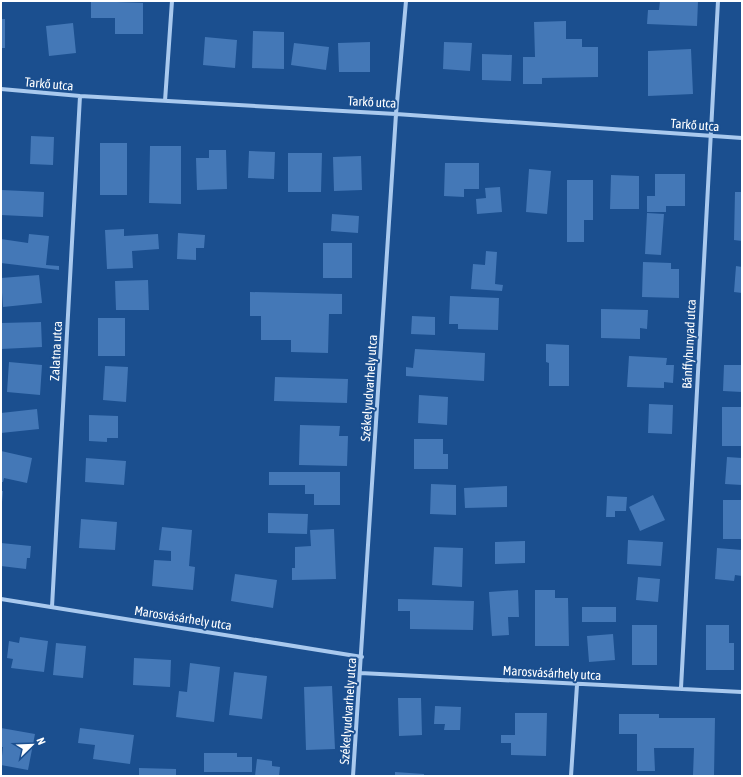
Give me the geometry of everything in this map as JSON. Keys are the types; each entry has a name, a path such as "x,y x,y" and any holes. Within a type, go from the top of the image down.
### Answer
{"street":[{"path":"165,101 172,1"},
{"name":"Székelyudvarhely utca","path":"353,776 362,657 396,114 406,1"},
{"name":"Bánffyhunyad utca","path":"681,688 718,1"},
{"name":"Tarkő utca","path":"1,89 80,96 396,114 742,138"},
{"name":"Zalatna utca","path":"52,607 80,96"},
{"name":"Marosvásárhely utca","path":"1,599 362,657"},
{"name":"Marosvásárhely utca","path":"360,673 742,692"},
{"path":"571,776 578,685"}],"building":[{"path":"91,1 143,3 143,34 115,34 115,18 91,18"},
{"path":"660,1 698,1 697,26 647,24 648,10 659,10"},
{"path":"1,19 5,19 5,48 1,48"},
{"path":"566,21 566,39 582,39 582,47 598,47 598,77 542,78 542,84 523,84 523,57 535,57 534,22"},
{"path":"73,23 76,53 49,56 46,26"},
{"path":"253,31 284,32 284,69 252,68"},
{"path":"205,37 237,40 235,68 203,65"},
{"path":"370,42 370,72 339,72 338,43"},
{"path":"444,42 472,43 470,71 443,69"},
{"path":"294,43 329,47 326,70 291,65"},
{"path":"691,49 693,94 648,96 648,51"},
{"path":"482,54 512,55 511,81 482,80"},
{"path":"31,136 54,137 53,165 30,164"},
{"path":"100,143 127,143 127,195 100,195"},
{"path":"150,146 181,146 181,204 149,203"},
{"path":"209,150 226,150 227,189 197,190 196,158 209,158"},
{"path":"249,151 275,152 274,179 248,178"},
{"path":"288,153 322,153 321,192 288,192"},
{"path":"361,156 362,190 334,191 333,157"},
{"path":"445,163 479,163 479,189 464,189 464,197 444,196"},
{"path":"529,169 551,171 547,214 526,212"},
{"path":"655,174 685,174 685,206 666,206 666,212 647,212 647,196 655,196"},
{"path":"611,175 639,176 639,209 610,209"},
{"path":"567,180 593,180 593,220 584,220 584,242 567,242"},
{"path":"500,187 502,212 477,214 476,199 486,198 485,188"},
{"path":"1,190 44,192 43,217 1,215"},
{"path":"735,192 742,192 742,241 734,240"},
{"path":"647,213 664,214 661,255 645,254"},
{"path":"332,214 359,216 358,233 331,231"},
{"path":"124,229 124,236 158,234 159,249 132,251 133,268 107,269 105,230"},
{"path":"178,233 205,235 204,248 196,248 196,260 177,259"},
{"path":"29,234 49,236 46,265 59,266 59,270 1,263 1,239 28,243"},
{"path":"323,243 352,243 352,278 323,278"},
{"path":"486,251 497,252 495,284 503,285 502,291 471,289 473,264 485,265"},
{"path":"643,262 671,263 671,269 679,269 679,298 642,297"},
{"path":"736,266 742,267 742,293 734,292"},
{"path":"39,275 42,303 3,307 1,278"},
{"path":"148,280 149,310 116,310 115,281"},
{"path":"250,292 342,294 342,314 329,314 328,353 291,352 291,340 261,340 261,316 250,316"},
{"path":"450,296 499,298 498,330 458,329 458,324 449,324"},
{"path":"601,309 648,310 647,329 640,328 640,339 601,338"},
{"path":"412,316 435,317 435,335 411,334"},
{"path":"98,318 125,318 125,356 98,356"},
{"path":"41,322 42,347 1,349 1,323"},
{"path":"546,344 569,345 569,386 549,386 549,363 546,362"},
{"path":"415,349 485,353 484,381 406,376 406,367 413,368"},
{"path":"629,356 667,358 666,365 674,365 673,383 664,382 664,388 627,387"},
{"path":"9,362 42,365 40,395 7,392"},
{"path":"724,365 742,365 742,392 723,391"},
{"path":"105,366 128,367 126,402 103,400"},
{"path":"275,377 348,379 347,403 274,401"},
{"path":"419,395 448,397 447,425 418,423"},
{"path":"649,404 673,405 672,434 648,433"},
{"path":"722,407 742,407 742,446 722,446"},
{"path":"37,409 39,429 1,433 1,413"},
{"path":"89,415 118,416 118,438 107,438 107,442 89,441"},
{"path":"300,425 340,426 339,436 348,436 347,466 299,465"},
{"path":"414,439 443,439 443,454 448,454 448,469 414,469"},
{"path":"1,451 32,458 27,483 4,478 3,482 1,482"},
{"path":"727,457 742,458 742,485 725,484"},
{"path":"86,458 126,461 124,485 85,482"},
{"path":"269,472 340,472 340,505 314,505 314,494 305,494 305,485 269,485"},
{"path":"431,484 456,485 456,515 430,514"},
{"path":"507,486 507,507 465,508 464,488"},
{"path":"1,491 3,491 2,502 1,502"},
{"path":"653,495 665,520 640,531 629,507"},
{"path":"607,496 627,497 626,511 615,511 615,517 606,517"},
{"path":"723,500 742,500 742,539 723,539"},
{"path":"268,513 308,514 307,534 268,533"},
{"path":"81,519 117,522 115,550 79,548"},
{"path":"162,527 192,530 189,566 195,567 193,590 152,586 154,560 171,561 171,551 159,550"},
{"path":"334,529 336,579 292,580 292,568 295,568 295,547 311,546 310,530"},
{"path":"628,540 663,542 661,566 627,564"},
{"path":"525,541 525,563 495,564 495,542"},
{"path":"1,543 31,546 30,558 27,558 26,569 1,566"},
{"path":"434,547 463,548 462,587 432,585"},
{"path":"717,548 742,550 742,576 735,575 734,581 715,579"},
{"path":"235,574 277,580 273,608 231,601"},
{"path":"638,577 660,579 658,602 636,600"},
{"path":"518,590 519,617 508,617 509,635 492,636 489,592"},
{"path":"535,590 555,590 555,598 568,598 569,646 535,646"},
{"path":"398,599 474,601 473,630 410,629 410,611 398,611"},
{"path":"582,607 616,607 616,622 582,622"},
{"path":"632,625 657,625 657,665 632,665"},
{"path":"706,625 729,625 729,643 734,643 734,670 706,670"},
{"path":"613,634 615,660 589,662 587,636"},
{"path":"20,637 48,641 44,672 11,668 13,659 7,658 9,641 19,643"},
{"path":"56,643 86,646 83,678 53,675"},
{"path":"134,658 171,660 170,687 133,685"},
{"path":"190,663 220,667 214,722 176,717 179,691 187,692"},
{"path":"234,672 267,676 262,719 229,715"},
{"path":"332,686 335,749 306,750 304,687"},
{"path":"398,698 421,698 422,735 399,736"},
{"path":"435,706 461,707 460,730 444,730 445,724 434,724"},
{"path":"515,713 547,713 546,756 511,755 511,743 501,743 501,735 515,735"},
{"path":"619,714 659,714 659,718 715,718 714,776 693,775 694,748 654,748 655,771 637,771 637,734 619,734"},
{"path":"1,728 35,734 28,770 1,765 3,747 1,747"},
{"path":"80,728 134,735 130,764 93,759 95,745 78,743"},
{"path":"204,753 237,753 237,757 252,757 252,772 204,772"},
{"path":"257,759 272,761 272,766 280,767 279,776 255,776"},
{"path":"139,768 176,769 176,776 139,776"},
{"path":"395,772 424,774 424,776 395,776"}]}
